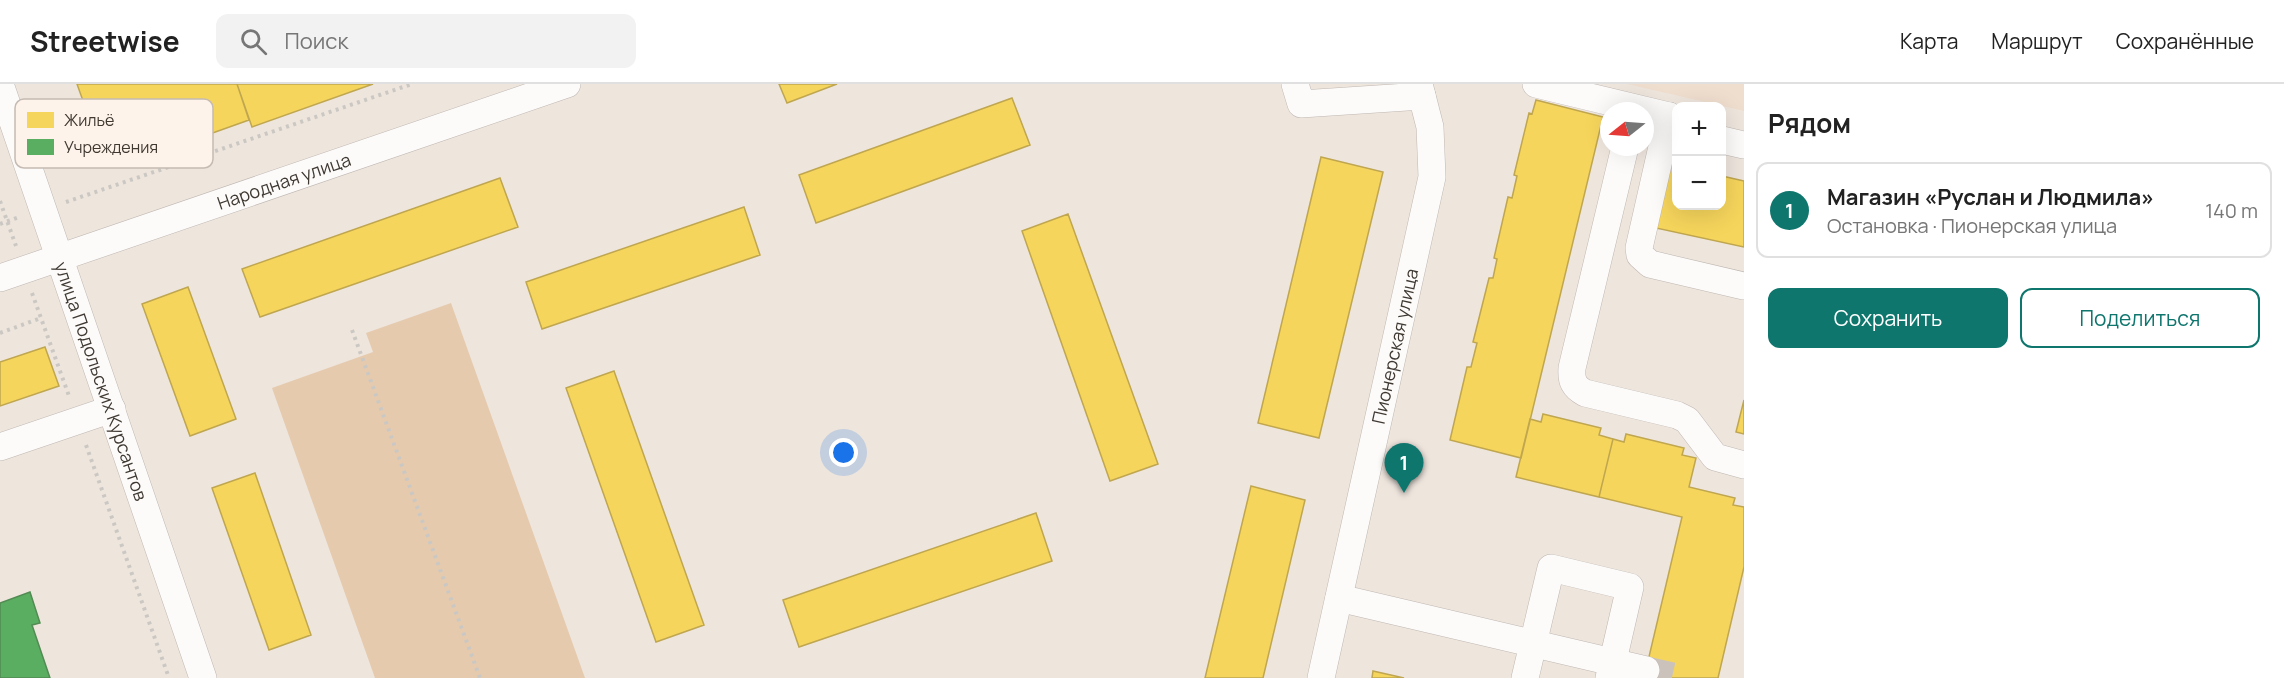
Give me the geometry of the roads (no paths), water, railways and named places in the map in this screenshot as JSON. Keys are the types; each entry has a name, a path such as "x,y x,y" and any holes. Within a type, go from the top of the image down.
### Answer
{"street":[{"name":"улица Подольских Курсантов","path":"0,84 5,114 15,138"},
{"name":"Народная улица","path":"0,278 567,84"},
{"path":"1295,84 1301,104 1421,90"},
{"path":"1536,84 1604,102"},
{"name":"Пионерская улица","path":"1321,678 1432,177 1430,127 1421,90"},
{"path":"1654,116 1672,121"},
{"path":"1672,125 1639,248 1640,255 1650,264 1744,286"},
{"path":"1726,141 1744,145"},
{"path":"1623,156 1571,379 1576,388 1585,393 1677,415 1687,420 1714,457 1744,465"},
{"name":"улица Подольских Курсантов","path":"27,168 61,257 203,678"},
{"path":"0,447 112,409"},
{"path":"1525,678 1551,568 1630,587 1611,670"},
{"path":"1339,598 1533,643 1611,670 1646,670"}],"tunnel":[{"path":"1646,670 1682,678"}],"place":[{"name":"Магазин «Руслан и Людмила»","path":"1404,493"}]}
